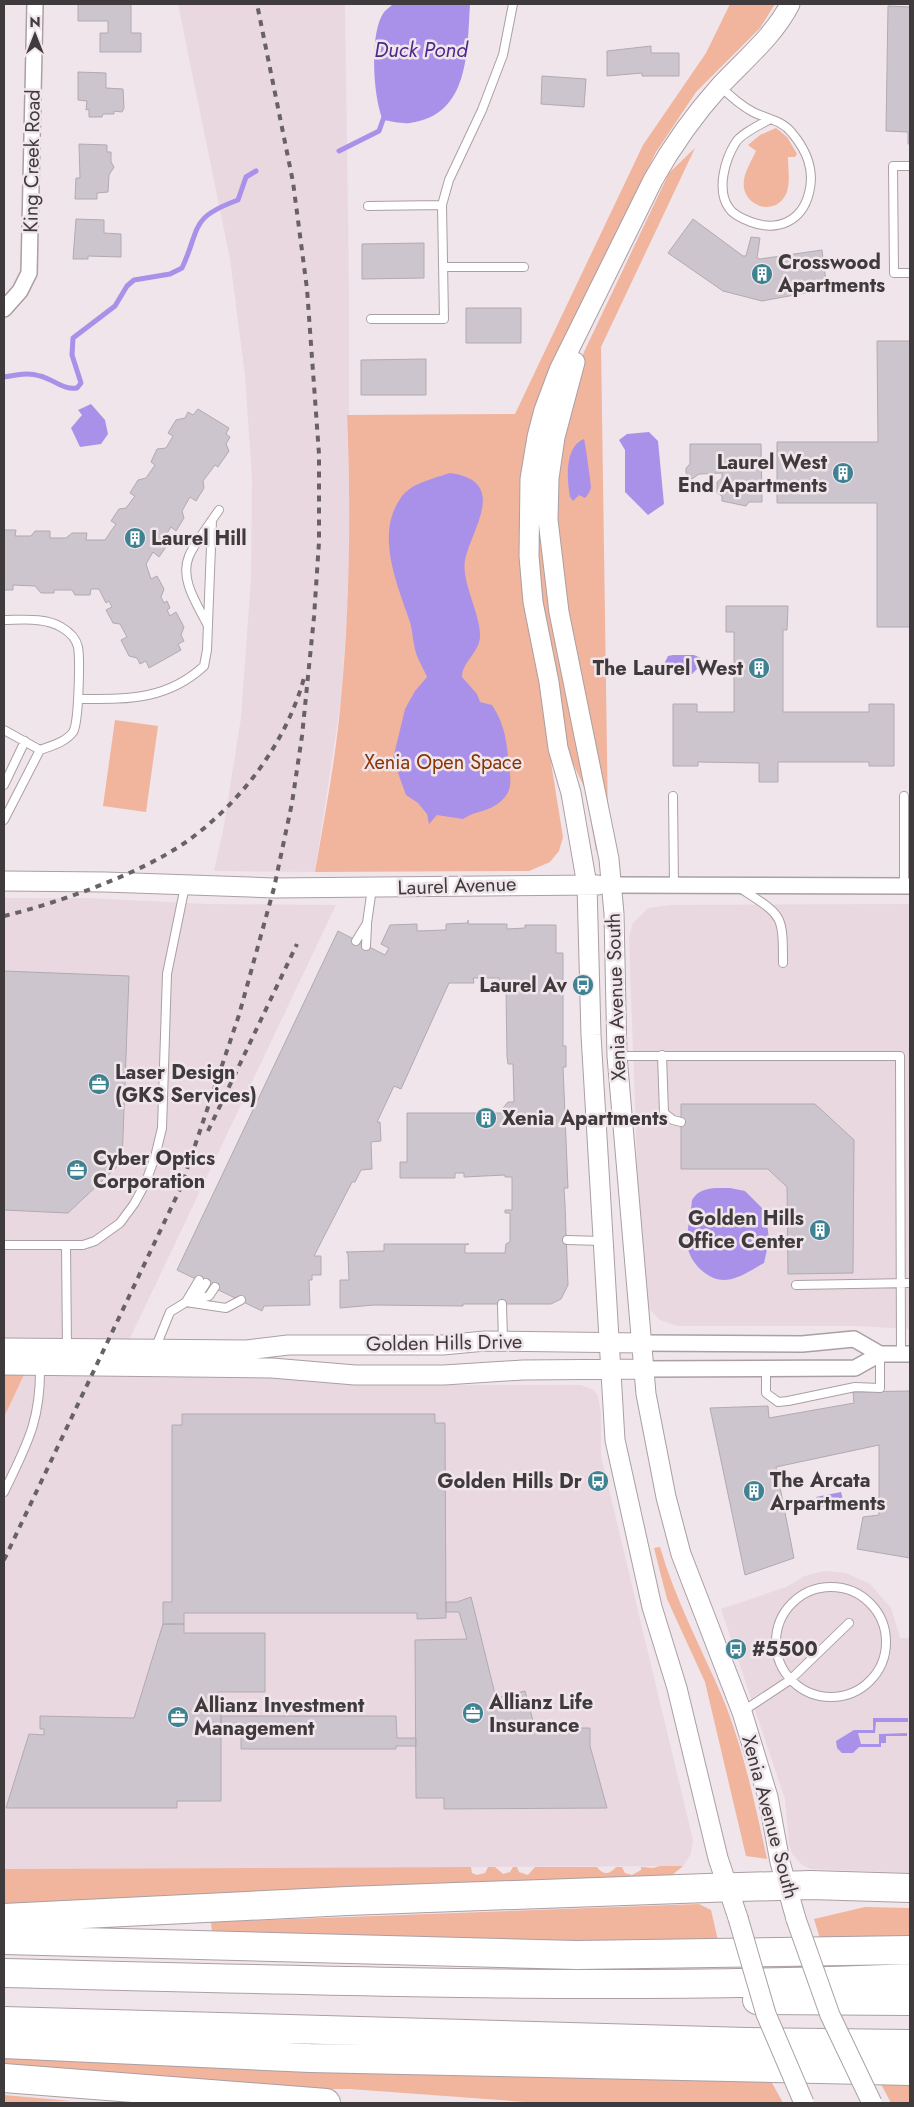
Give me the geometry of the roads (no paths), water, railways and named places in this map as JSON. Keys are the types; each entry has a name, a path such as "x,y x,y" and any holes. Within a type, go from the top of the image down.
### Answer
{"highway":[{"path":"4,1918 347,1901 727,1887 910,1888"},
{"path":"4,1940 577,1955 910,1950"},
{"path":"4,1973 451,1983 709,1983 910,1978"},
{"path":"451,1983 710,1999 910,2001"},
{"path":"4,2022 757,2042 910,2044"},
{"path":"4,2044 310,2058 910,2072"},
{"path":"4,2078 326,2103"}],"street":[{"name":"King Creek Road","path":"4,309 20,291 29,273 35,4"},
{"name":"Xenia Avenue South","path":"790,4 767,36 697,112 664,159 559,370 544,410 537,437 528,513 533,602 549,682 558,748 571,793 587,885 591,1035 610,1341 614,1440 652,1607 677,1688 727,1887 766,2014 804,2103"},
{"name":"Xenia Avenue South","path":"606,276 569,378 549,478 548,520 559,612 609,860 612,885 617,1056 643,1369 652,1436 681,1554 742,1712 768,1797 796,1919 830,2015 872,2103"},
{"name":"Laurel Avenue","path":"4,882 105,882 184,886 372,888 463,885 907,886"},
{"name":"Golden Hills Drive","path":"4,1365 40,1357 66,1348 247,1350 288,1345 443,1345 503,1341 802,1344 854,1339 880,1354"},
{"name":"Golden Hills Drive","path":"4,1348 40,1357 272,1368 355,1375 643,1369 855,1368 880,1354 906,1354"}],"lane":[{"path":"371,319 444,319 442,205 449,180 482,110 503,55 513,4"},
{"path":"720,86 740,104 780,122 791,131 806,152 810,168 811,186 800,214 790,222 773,226 758,224 741,218 729,208 724,198 723,180 725,166 736,141 770,119"},
{"path":"910,166 893,166 894,273 910,273"},
{"path":"368,206 442,205"},
{"path":"444,267 524,267"},
{"path":"208,626 188,586 186,572 189,556 219,510"},
{"path":"78,699 129,699 150,696 164,691 204,666 208,626 212,520"},
{"path":"4,620 52,622 72,636 78,647 77,722 74,731 57,744 40,750 4,820"},
{"path":"4,730 40,750"},
{"path":"4,785 25,741"},
{"path":"673,796 674,885"},
{"path":"904,796 907,886"},
{"path":"4,1245 83,1245 95,1241 120,1223 134,1204 145,1184 162,1128 167,974 184,886"},
{"path":"736,886 775,911 783,928 783,963"},
{"path":"366,946 372,888"},
{"path":"356,941 368,923"},
{"path":"617,1056 900,1056 901,1284 906,1354"},
{"path":"662,1056 664,1113 673,1120 681,1122"},
{"path":"567,1240 604,1242"},
{"path":"66,1245 66,1348"},
{"path":"155,1349 170,1312 199,1294 202,1281"},
{"path":"796,1285 910,1283"},
{"path":"186,1302 209,1296 215,1287"},
{"path":"186,1302 226,1308 241,1300"},
{"path":"502,1304 503,1341"},
{"path":"766,1368 766,1393 778,1402 855,1387 880,1388 880,1354"},
{"path":"4,1492 33,1430 40,1401 40,1357"},
{"path":"830,1587 843,1588 860,1595 872,1605 880,1615 886,1642 883,1660 875,1675 865,1686 849,1694 833,1697 817,1696 802,1690 790,1680 780,1664 776,1649 776,1636 780,1621 794,1600 817,1589 830,1587"},
{"path":"742,1712 790,1680 848,1623"}],"water":[{"name":"Duck Pond","path":"393,4 470,4 466,60 455,94 444,108 430,118 410,123 383,120 377,96 374,65 376,34 384,12"},
{"path":"91,404 105,420 108,434 101,444 80,447 71,428 82,415 78,410"},
{"path":"649,432 658,441 664,504 648,515 625,492 625,450 619,440 627,434"},
{"path":"584,439 591,487 585,498 579,495 573,501 569,490 568,465 573,449"},
{"path":"450,473 468,478 478,485 483,496 479,521 465,560 466,578 478,618 480,636 477,647 465,667 462,677 477,694 480,702 492,705 499,717 506,742 510,786 505,797 490,808 463,819 437,815 429,824 427,814 418,803 406,795 393,759 405,709 415,691 427,677 417,656 410,622 395,577 389,545 389,529 393,513 404,494 422,482"},
{"path":"694,655 701,658 701,665 692,674 673,674 666,670 665,662 668,656"},
{"path":"730,1188 745,1191 766,1212 769,1241 764,1263 738,1277 723,1280 707,1274 698,1267 689,1252 687,1237 692,1200 695,1195 709,1189"},
{"path":"841,1492 844,1503 818,1508 816,1497"},
{"path":"873,1718 908,1718 908,1722 876,1722 875,1733 858,1733 861,1744 879,1744 879,1734 907,1733 907,1736 886,1736 886,1743 881,1743 881,1747 859,1747 853,1753 842,1753 837,1748 836,1741 854,1730 873,1730"}],"waterway":[{"path":"339,151 379,131 385,114"},
{"path":"4,377 31,374 45,377 63,386 77,388 81,383 72,355 73,338 115,306 127,286 134,280 170,274 182,268 199,225 211,212 238,200 246,177 256,171"}],"railway":[{"path":"4,1560 181,1187 239,1015 274,888 292,803 302,736 314,617 319,542 319,454 307,289 293,182 257,4"},
{"path":"4,916 98,886 146,865 186,842 225,809 259,770 286,726 304,678"},
{"path":"208,1131 297,944"}],"place":[{"name":"Crosswood Apartments","path":"762,274"},
{"name":"Laurel West End Apartments","path":"843,473"},
{"name":"Laurel Hill","path":"135,538"},
{"name":"The Laurel West","path":"759,668"},
{"name":"Laurel Av","path":"583,985"},
{"name":"Laser Design (GKS Services)","path":"99,1084"},
{"name":"Xenia Apartments","path":"486,1118"},
{"name":"Cyber Optics Corporation","path":"77,1170"},
{"name":"Golden Hills Office Center","path":"820,1230"},
{"name":"Golden Hills Dr","path":"598,1481"},
{"name":"The Arcata Arpartments","path":"754,1491"},
{"name":"#5500","path":"736,1649"},
{"name":"Allianz Life Insurance","path":"473,1713"},
{"name":"Allianz Investment Management","path":"178,1717"}],"park label":[{"name":"Xenia Open Space","path":"443,762"}]}
